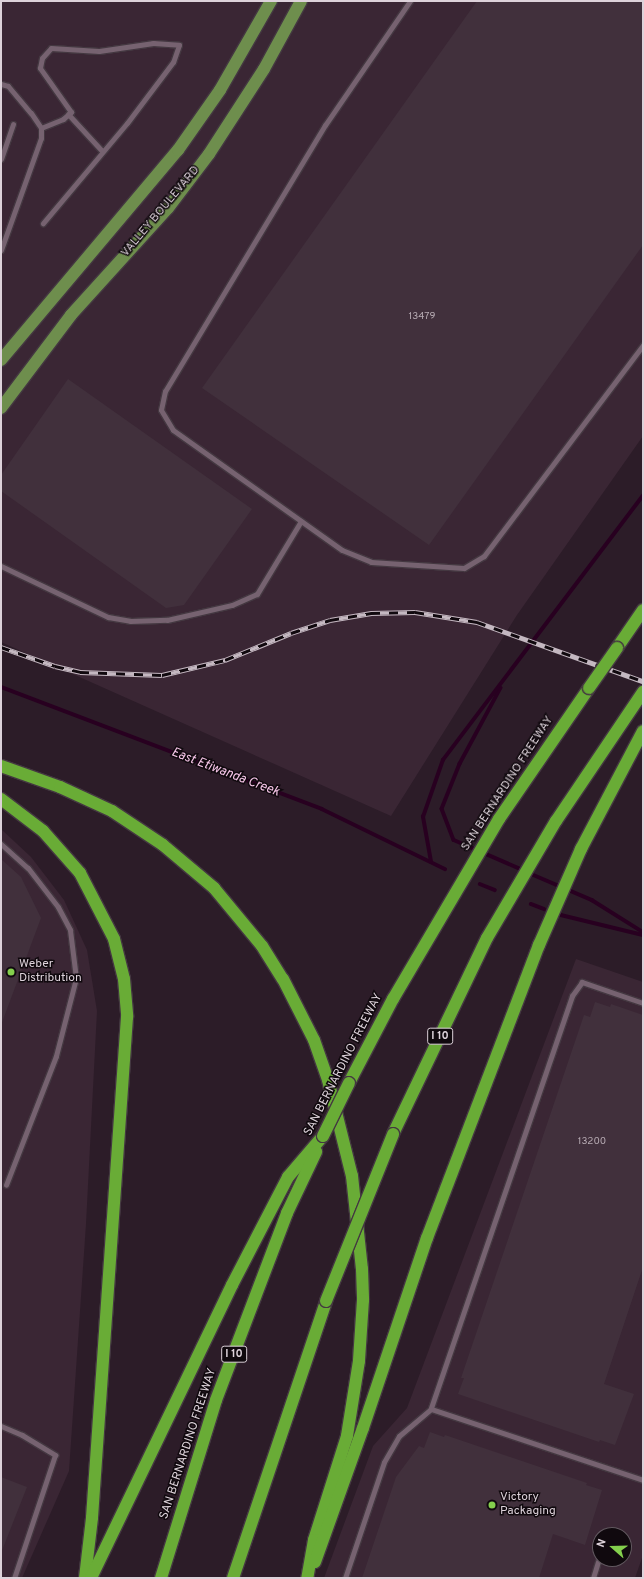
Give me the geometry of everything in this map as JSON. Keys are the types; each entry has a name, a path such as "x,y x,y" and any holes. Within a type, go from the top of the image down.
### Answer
{"highway":[{"name":"SAN BERNARDINO FREEWAY","path":"161,1578 216,1400 287,1213 323,1136 393,999 498,819 643,610"},
{"name":"I 10","path":"233,1578 326,1301 393,1134 487,938 556,821 643,692"},
{"path":"308,1578 361,1436 427,1238 539,945 581,849 643,731"},
{"path":"1,766 67,790 112,811 163,845 214,888 262,946 283,979 314,1040 328,1080 352,1176 362,1269 363,1300 359,1361 347,1436 314,1540 308,1578"},
{"path":"1,798 43,831 80,873 114,939 124,979 127,1017 92,1518 85,1578"},
{"path":"91,1578 232,1285 288,1177 323,1136"}],"main road":[{"name":"VALLEY BOULEVARD","path":"1,360 178,150 220,90 271,1"},
{"name":"VALLEY BOULEVARD","path":"1,408 71,315 168,208 209,154 264,69 301,1"}],"lane":[{"path":"410,1 321,132 165,391 161,410 173,430 342,550 371,562 464,568 484,556 643,345"},
{"path":"41,128 71,112 40,68 42,58 51,48 99,51 153,43 180,45 173,62 127,123 43,223"},
{"path":"1,84 8,86 41,128 41,138 1,250"},
{"path":"68,114 102,151"},
{"path":"1,159 14,124"},
{"path":"1,566 108,617 130,620 167,620 232,606 257,594 301,521"},
{"path":"1,844 28,868 58,907 70,930 76,978 56,1056 6,1185"},
{"path":"346,1578 384,1462 399,1436 431,1409 572,996 582,982 643,1003"},
{"path":"431,1409 643,1480"},
{"path":"1,1426 22,1434 55,1455 14,1578"},
{"path":"593,1578 596,1567"}],"shaded area":[{"path":"1,1 643,1 643,436 517,615 391,816 1,642"},
{"path":"1,829 31,857 64,900 87,950 97,1011 86,1224 69,1471 22,1578 1,1578"},
{"path":"576,959 643,982 643,1555 635,1578 324,1578 373,1446 407,1408"}],"building":[{"path":"477,1 643,1 643,245 429,545 202,388"},
{"path":"68,379 252,509 184,605 166,608 1,491 1,475"},
{"name":"Weber Distribution","path":"1,859 21,877 41,918 1,1025"},
{"path":"595,1002 610,1007 611,1004 643,1015 643,1267 604,1384 634,1394 615,1445 600,1440 599,1442 458,1394 464,1378 461,1378 584,1015 590,1017"},
{"name":"Victory Packaging","path":"430,1432 444,1437 445,1435 587,1483 586,1485 602,1490 585,1545 553,1534 539,1578 362,1578 396,1477 419,1446 424,1448"},
{"path":"1,1477 27,1487 1,1553"}],"waterway":[{"path":"431,862 423,817 443,760 643,496"},
{"name":"East Etiwanda Creek","path":"1,687 322,809 445,869"},
{"path":"501,688 460,764 442,809 454,840 523,870"},
{"path":"529,873 592,900 643,932"},
{"name":"East Etiwanda Creek","path":"480,884 495,890"},
{"name":"East Etiwanda Creek","path":"531,904 544,909"},
{"name":"East Etiwanda Creek","path":"561,915 643,935"}],"railway":[{"path":"1,647 55,666 80,672 162,675 225,660 291,633 330,620 371,613 415,612 477,622 643,681"}],"place":[{"name":"Weber Distribution","path":"11,972"},
{"name":"Victory Packaging","path":"492,1505"}]}
